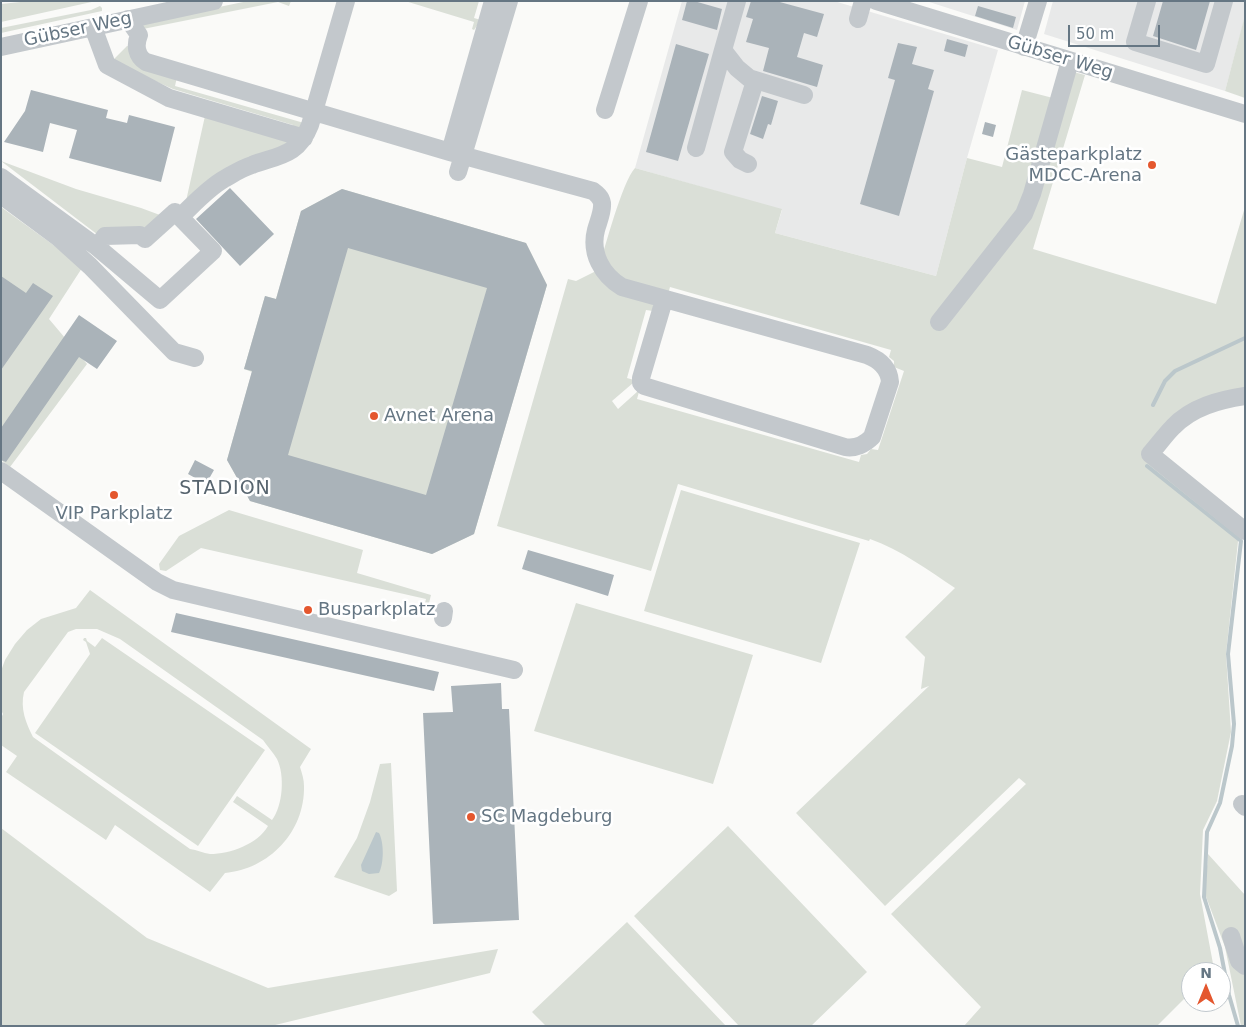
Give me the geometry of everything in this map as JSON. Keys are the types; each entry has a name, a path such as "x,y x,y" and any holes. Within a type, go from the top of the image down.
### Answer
{"street":[{"name":"Gübser Weg","path":"1,47 214,1"},
{"path":"180,218 203,194 221,180 251,165 286,154 298,147 304,138 314,112 346,1"},
{"path":"457,160 493,1"},
{"path":"457,160 509,1"},
{"path":"605,110 639,1"},
{"path":"696,148 737,1"},
{"path":"858,19 863,1"},
{"name":"Gübser Weg","path":"876,1 1245,114"},
{"path":"1024,47 1038,1"},
{"path":"1147,1 1135,42 1206,64 1224,1"},
{"path":"128,19 139,35 136,43 139,55 146,62 314,112 457,160 593,191 599,196 602,203 594,241 596,254 611,279 622,287 874,358 887,370 890,382 872,437 858,446 845,447 644,386 641,383 641,378 664,300"},
{"path":"94,27 107,65 169,98 304,138"},
{"path":"723,50 737,68 749,78 804,95"},
{"path":"939,322 1024,214 1032,194 1070,61"},
{"path":"748,164 740,160 734,152 755,81"},
{"path":"1,177 97,247 160,300 213,251 175,212 145,239 140,235 105,236 97,247"},
{"path":"1,195 60,238 174,352 195,358"},
{"path":"1245,396 1208,404 1190,414 1174,425 1150,454 1245,531"},
{"path":"1,471 157,582 173,590 514,670"},
{"path":"1231,936 1239,961 1245,966"}],"shaded area":[{"path":"30,1 96,1 1,22 1,4"},
{"path":"248,1 291,1 289,6 278,2 143,29 142,23"},
{"path":"405,1 479,1 474,18 481,20 474,30 472,29 474,22"},
{"path":"682,1 834,1 998,50 936,276 775,233 782,210 635,168"},
{"path":"926,1 1025,1 1017,30"},
{"path":"1053,1 1245,1 1245,17 1225,91 1044,34"},
{"path":"100,6 102,11 1,33 1,28 91,10"},
{"path":"1245,19 1245,98 1225,91"},
{"path":"127,46 132,47 177,77 175,86 304,123 301,129 293,127 293,125 173,89 119,65 113,60"},
{"path":"1062,69 1085,75 1033,249 1216,304 1245,207 1245,396 1208,404 1150,454 1239,532 1226,654 1231,732 1217,801 1203,830 1200,894 1213,962 1181,962 1181,1002 1157,1026 964,1026 981,1007 891,914 1026,784 1019,778 885,906 796,813 929,686 921,689 925,657 905,637 955,588 924,567 870,539 869,541 678,484 651,571 497,526 568,279 576,281 598,270 619,201 635,168 782,209 775,233 936,276 967,158 1002,167 1022,90 1053,98","holes":["670,287 891,350 889,357 894,361 894,367 904,371 878,450 871,449 867,454 861,455 859,462 637,399 638,391 618,409 612,401 633,383 634,380 627,378 646,310 653,311 654,306 652,304 668,294"]},
{"path":"205,116 291,142 186,201"},
{"path":"1,161 76,189 168,218 145,239 102,238"},
{"name":"Avnet Arena","path":"342,189 526,243 547,285 474,534 432,554 250,501 227,460 252,372 244,369 265,296 276,299 301,211"},
{"path":"1,207 70,257 82,268 49,319 87,364 10,467 1,460"},
{"path":"681,490 860,543 821,663 644,611"},
{"path":"229,510 363,550 357,573 431,595 428,607 424,607 426,599 201,548 166,571 160,570 159,564 179,536"},
{"path":"90,590 311,749 300,767 304,786 303,803 298,818 291,833 270,856 241,870 225,873 210,892 115,825 106,840 6,772 17,756 1,745 1,718 3,714 1,710 1,671 5,660 27,630 41,619 76,608","holes":["76,629 97,629 120,639 263,740 272,751 280,766 282,782 279,807 272,820 237,796 233,802 268,826 258,838 243,847 218,854 190,849 33,737 23,710 24,692 68,632"]},
{"path":"576,603 753,655 713,784 534,731"},
{"path":"84,638 95,647 102,638 265,750 198,846 35,733 90,654 86,642 83,640"},
{"path":"391,763 397,891 389,896 334,877 357,838 370,802 380,764"},
{"path":"728,826 867,972 811,1026 739,1026 634,916"},
{"path":"1,828 147,938 268,988 498,949 490,973 271,1026 1,1026"},
{"path":"376,832 379,833 382,842 382,864 379,873 369,874 362,871 361,865"},
{"path":"1208,854 1245,895 1245,1026 1241,1026 1231,977 1231,962 1228,962 1225,947 1205,894"},
{"path":"627,922 726,1026 546,1026 532,1012"}],"building":[{"path":"687,1 694,1 722,9 717,30 682,20"},
{"path":"751,1 776,1 824,14 817,37 804,33 797,57 823,65 817,87 763,71 769,48 746,42 753,19 746,17"},
{"path":"1163,1 1210,1 1196,50 1153,36"},
{"path":"978,6 1016,17 1013,28 975,16"},
{"path":"947,39 968,45 965,57 944,51"},
{"path":"898,43 917,47 912,64 934,70 928,89 934,91 899,216 860,204 895,80 888,78"},
{"path":"676,44 709,54 678,161 646,152"},
{"path":"31,90 108,110 106,118 127,123 129,115 175,127 161,182 69,158 77,130 50,123 43,152 4,142 25,111"},
{"path":"762,96 778,101 771,125 768,124 763,139 750,134"},
{"path":"985,122 996,125 993,137 982,134"},
{"path":"230,188 274,234 240,266 196,219"},
{"name":"Avnet Arena","path":"342,189 526,243 547,285 474,534 432,554 250,501 227,460 252,371 244,369 265,296 276,299 301,211","holes":["348,248 487,288 426,495 288,455"]},
{"path":"1,276 26,293 33,283 53,296 1,370"},
{"path":"79,315 117,341 97,369 79,357 6,462 1,460 1,428"},
{"path":"195,460 214,470 206,484 188,474"},
{"path":"528,550 614,575 608,596 522,569"},
{"path":"176,613 439,672 434,691 171,632"},
{"name":"SC Magdeburg","path":"501,683 502,709 509,709 519,920 433,924 423,713 453,712 451,686"}],"waterway":[{"path":"1153,405 1165,381 1175,371 1245,338"},
{"path":"1147,466 1241,541 1228,654 1234,724 1232,746 1220,803 1207,832 1204,897 1220,948 1229,995 1238,1026"}],"place":[{"name":"Gästeparkplatz MDCC-Arena","path":"1152,165"},
{"name":"Avnet Arena","path":"374,416"},
{"name":"VIP Parkplatz","path":"114,495"},
{"name":"Busparkplatz","path":"308,610"},
{"name":"SC Magdeburg","path":"471,817"}],"district":[{"name":"STADION","path":"225,489"}]}
